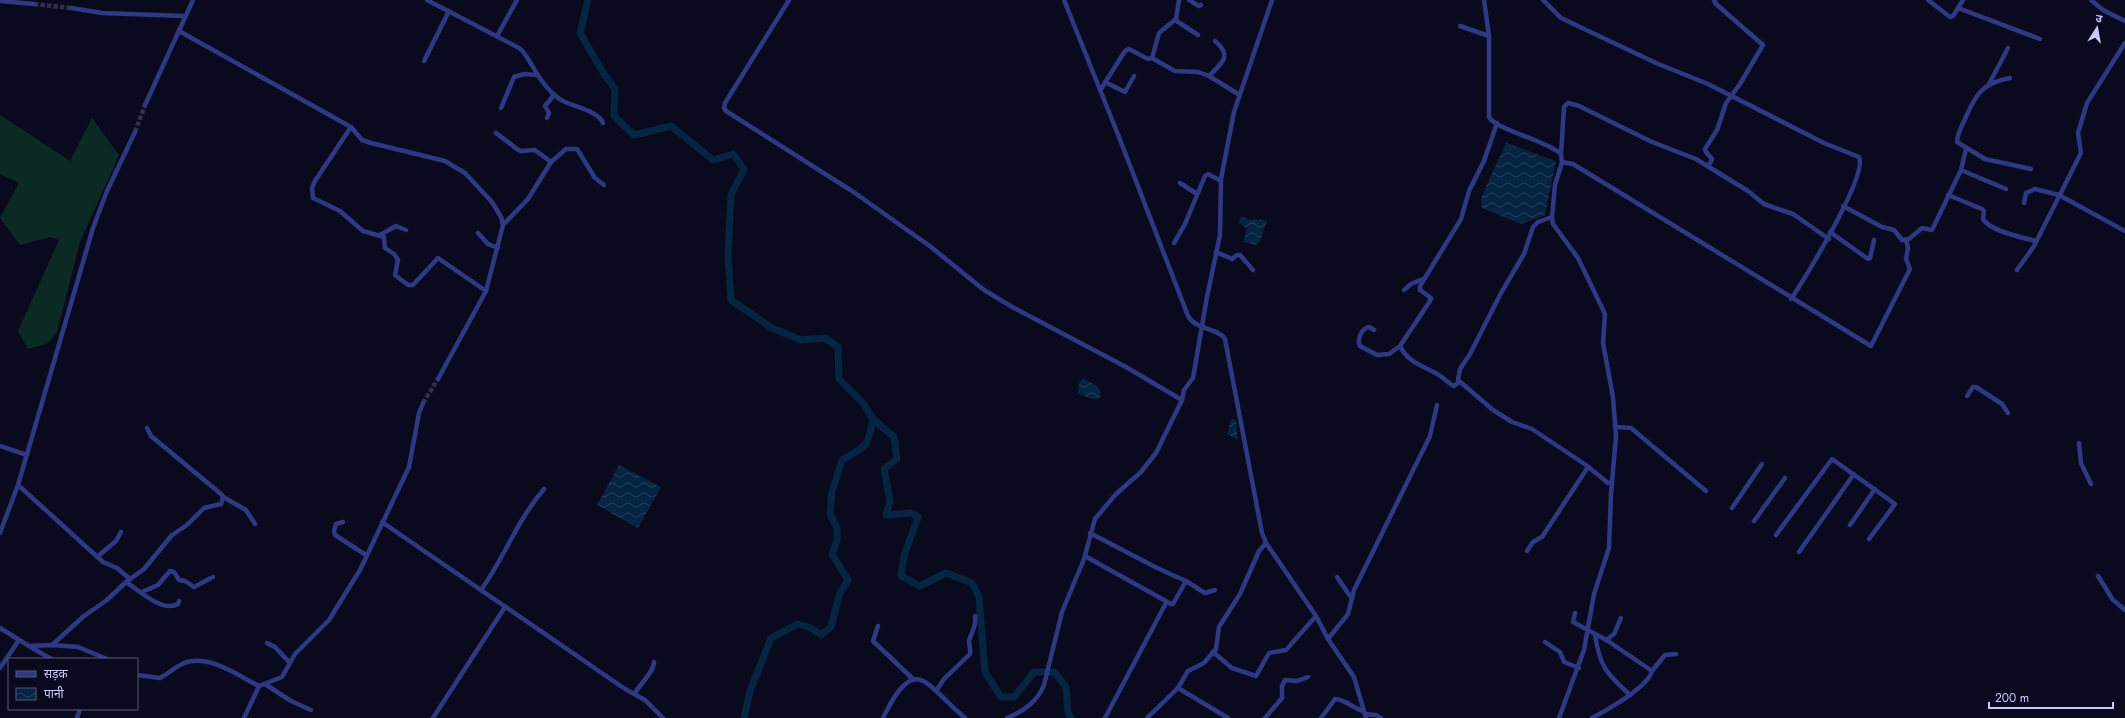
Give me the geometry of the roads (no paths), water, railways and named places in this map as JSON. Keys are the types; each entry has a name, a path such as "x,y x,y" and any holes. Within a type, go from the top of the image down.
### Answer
{"street":[{"path":"145,105 193,0"},
{"path":"427,0 523,51 538,75 554,95 562,101 598,116 603,123"},
{"path":"497,36 517,0"},
{"path":"789,0 725,103 724,108 726,111 855,193 937,251 984,290 1126,367 1182,400"},
{"path":"1064,0 1103,86 1188,316 1191,321 1219,334 1224,339 1262,532 1266,544 1330,637 1354,677 1366,714"},
{"path":"1152,58 1160,33 1175,20 1179,0"},
{"path":"1189,0 1199,6 1201,5"},
{"path":"1008,718 1033,703 1040,695 1044,685 1062,612 1085,556 1090,533 1099,513 1141,472 1156,452 1182,400 1184,390 1193,378 1221,226 1220,180 1238,94 1272,0"},
{"path":"1484,0 1489,36 1489,111 1491,119 1497,124 1536,140 1561,154"},
{"path":"1543,0 1556,14 1656,63 1731,95 1824,143 1859,157 1861,164 1830,232 1829,239 1791,299"},
{"path":"1708,168 1712,159 1705,149 1717,130 1731,95 1740,84 1762,49 1763,44 1750,35 1716,4 1714,0"},
{"path":"1928,0 1950,17 1953,16 1963,0"},
{"path":"2091,0 2103,10 2125,21"},
{"path":"0,1 34,4"},
{"path":"71,8 102,13 185,16"},
{"path":"1958,8 2040,39"},
{"path":"424,61 449,11"},
{"path":"1175,20 1198,36"},
{"path":"1460,26 1489,36"},
{"path":"179,31 351,126 362,140 445,161 464,173 496,208 503,225"},
{"path":"1209,76 1221,63 1225,54 1224,50 1215,41"},
{"path":"2017,270 2025,262 2081,153 2078,133 2087,103 2125,43"},
{"path":"1989,85 2008,48"},
{"path":"1103,86 1127,49 1148,59 1152,58 1175,71 1195,72 1209,76 1238,94"},
{"path":"501,108 514,77 524,74 538,75"},
{"path":"1103,86 1125,92 1134,76"},
{"path":"2010,78 1996,80 1975,97 1956,142 1985,159 2031,169"},
{"path":"547,118 549,112 545,106 554,95"},
{"path":"1559,718 1578,668 1589,630 1594,594 1611,541 1612,482 1617,427 1603,343 1605,314 1578,258 1553,224 1552,217 1555,185 1562,162 1561,154 1564,106 1568,103 1579,106 1647,140 1696,159 1708,168 1748,191 1768,206 1793,214 1829,239"},
{"path":"1374,330 1367,327 1361,333 1358,344 1362,349 1386,356 1400,346 1430,302 1431,298 1419,289 1461,219 1469,190 1487,154 1497,124"},
{"path":"351,126 315,181 312,188 312,196 314,200 340,211 363,231 384,237 386,251 394,254 398,260 396,275 408,285 413,285 438,258 486,291"},
{"path":"0,533 18,485 93,228 107,191 135,132"},
{"path":"496,133 517,149 522,151 535,150 551,162"},
{"path":"438,379 460,334 486,291 503,225 528,199 551,162 566,149 577,149 595,178 604,185"},
{"path":"1906,240 1922,228 1933,230 1960,170 1966,149"},
{"path":"1562,162 1573,164 1791,299 1871,346 1910,269 1906,259 1908,248 1906,240"},
{"path":"1960,170 2006,189"},
{"path":"1174,243 1185,224 1207,174 1220,180"},
{"path":"1180,183 1197,194"},
{"path":"2024,203 2026,193 2035,189 2059,195 2125,231"},
{"path":"1948,195 1982,209 1984,211 1983,219 1987,224 2006,233 2036,241"},
{"path":"1843,206 1882,227 1894,230 1900,238 1906,240"},
{"path":"1552,217 1538,222 1533,227 1522,259 1501,292 1457,377 1459,382 1493,410 1512,422 1532,429 1588,467 1608,483 1612,482"},
{"path":"380,235 396,226 406,230"},
{"path":"1830,232 1868,259 1870,258 1874,240"},
{"path":"478,233 488,244 498,248"},
{"path":"1216,252 1232,259 1237,255 1240,255 1253,270"},
{"path":"1404,290 1411,284 1424,279"},
{"path":"1400,346 1403,352 1414,363 1438,374 1454,386 1459,382"},
{"path":"1967,396 1973,387 1976,387 2002,404 2008,413"},
{"path":"138,675 160,678 183,664 198,661 220,666 259,686 282,677 295,654 329,620 366,556 409,467 419,413 423,403"},
{"path":"1330,637 1348,614 1354,590 1430,436 1437,405"},
{"path":"1617,427 1631,428 1706,491"},
{"path":"147,428 151,436 223,497 246,510 255,524"},
{"path":"2079,443 2081,463 2091,484"},
{"path":"0,446 27,455"},
{"path":"1776,536 1832,459 1895,504 1869,539"},
{"path":"1732,508 1762,464"},
{"path":"1527,551 1533,542 1542,537 1588,467"},
{"path":"1799,552 1854,474"},
{"path":"1754,521 1785,478"},
{"path":"18,485 97,557 106,564 117,568 142,592 161,604 172,606 178,604 178,601"},
{"path":"481,590 494,573 532,504 544,489"},
{"path":"1850,525 1875,489"},
{"path":"52,645 84,616 113,596 128,580 149,564 162,545 172,535 187,525 204,508 221,504 223,497"},
{"path":"343,522 336,524 334,531 335,536 366,556"},
{"path":"382,522 625,689 635,693 645,700 663,718"},
{"path":"97,557 116,541 121,532"},
{"path":"1090,533 1157,568 1186,580 1205,593 1215,590"},
{"path":"1147,718 1178,688 1188,671 1201,666 1213,652 1217,646 1219,627 1242,590 1259,551 1266,544"},
{"path":"1085,556 1166,603 1173,604 1186,580"},
{"path":"142,592 158,585 170,571 174,572 179,580 185,581 194,588 213,577"},
{"path":"2098,576 2113,600 2125,610"},
{"path":"1337,577 1352,600"},
{"path":"1105,718 1166,603"},
{"path":"433,718 505,607"},
{"path":"1575,614 1574,623 1606,640 1652,671"},
{"path":"936,691 944,679 970,654 969,642 976,626 975,616"},
{"path":"1213,652 1232,668 1256,676 1266,655 1272,651 1286,650 1316,616"},
{"path":"1606,640 1614,634 1621,618"},
{"path":"878,626 873,641 913,678 925,681 965,718"},
{"path":"0,628 49,658"},
{"path":"1595,635 1601,664 1612,679 1630,695"},
{"path":"0,668 19,640"},
{"path":"1545,642 1559,651 1564,662 1578,668"},
{"path":"267,643 275,647 290,663"},
{"path":"28,646 52,645 85,649 105,658"},
{"path":"1592,718 1630,695 1649,678 1652,671 1665,655 1676,654"},
{"path":"635,693 639,685 654,667 654,662"},
{"path":"1265,718 1282,698 1282,686 1285,680 1297,681 1308,677"},
{"path":"883,718 898,693 913,678"},
{"path":"265,684 284,697 311,710"},
{"path":"246,717 259,686"},
{"path":"1178,688 1224,717"},
{"path":"1321,718 1335,699 1366,714 1381,718"}],"water":[{"path":"1506,143 1556,161 1545,215 1521,224 1482,208 1481,198"},
{"path":"1245,217 1249,220 1257,219 1257,221 1260,219 1267,221 1260,241 1256,245 1244,242 1246,231 1248,229 1239,223 1240,218"},
{"path":"1083,378 1098,387 1101,393 1099,399 1091,399 1078,393 1079,384"},
{"path":"1231,420 1236,420 1238,440 1227,434"},
{"path":"619,465 661,487 638,528 597,505"}],"waterway":[{"path":"588,0 580,33 604,74 615,89 614,116 634,135 671,126 713,160 733,154 744,169 731,195 728,255 731,300 772,328 801,340 825,338 838,347 839,379 864,404 873,419 894,437 897,459 884,469 890,501 886,515 912,513 918,517 904,556 901,576 920,586 946,573 972,583 979,597 985,672 1001,697 1014,697 1034,672 1054,672 1066,687 1068,713 1071,718"},
{"path":"744,718 750,691 771,638 798,624 811,628 821,635 831,627 839,595 848,580 832,554 837,541 837,528 830,514 832,492 842,460 857,452 865,445 870,435 873,419"}],"tunnel":[{"path":"34,4 71,8"},
{"path":"135,132 145,105"},
{"path":"423,403 438,379"}]}
